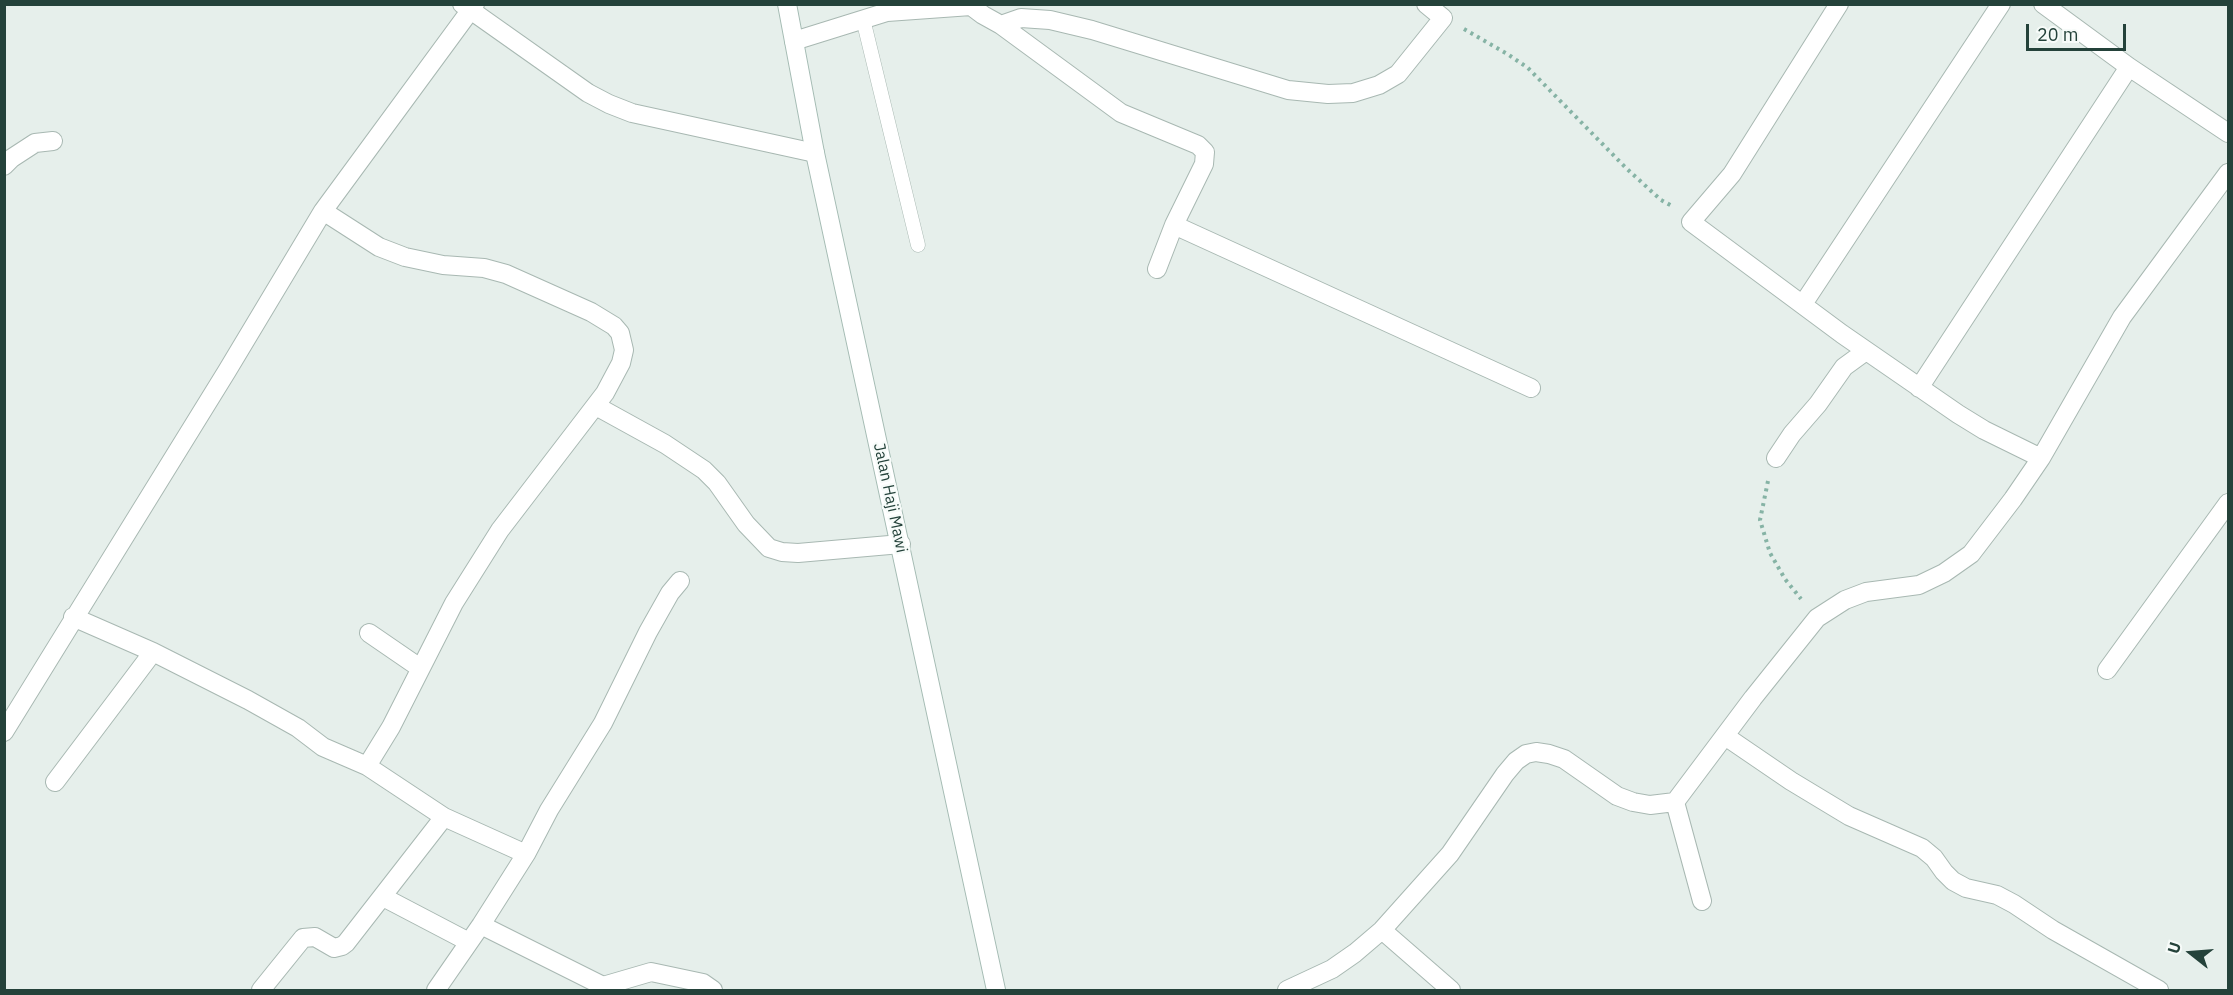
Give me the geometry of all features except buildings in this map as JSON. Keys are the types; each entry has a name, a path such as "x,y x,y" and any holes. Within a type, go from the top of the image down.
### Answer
{"street":[{"name":"Jalan Haji Mawi","path":"787,4 815,153 996,990"},
{"path":"1839,4 1732,174 1691,222 1920,388 1984,430 2041,458"},
{"path":"1803,304 2001,4"},
{"path":"2043,4 2129,67 2229,133"},
{"path":"1001,25 1020,18 1050,20 1092,30 1288,90 1328,94 1353,93 1379,85 1398,74 1443,18 1427,5"},
{"path":"794,41 887,12 971,6 1001,25 1121,113 1198,145 1205,152 1204,164 1174,225 1157,269"},
{"path":"4,732 323,211 469,7 588,93 609,104 632,112 815,153"},
{"path":"1920,388 2129,67"},
{"path":"4,166 35,143 53,141"},
{"path":"1287,990 1332,969 1382,930 1450,854 1505,774 1516,761 1526,754 1543,753 1564,759 1617,796 1633,802 1650,805 1675,802 1817,618 1845,600 1866,592 1919,585 1944,573 1971,554 2041,458 2122,317 2229,173"},
{"path":"323,211 379,247 396,254 443,265 484,268 506,274 591,312 614,326 620,333 624,350 621,363 605,393 500,530 454,603 391,727 367,766"},
{"path":"1174,225 1531,388"},
{"path":"1776,458 1844,367 1866,351"},
{"path":"596,405 665,444 704,470 717,483 746,524 769,548 798,553 901,544"},
{"path":"2107,670 2229,503"},
{"path":"436,990 481,926 526,854 549,810 603,723 670,593 680,581"},
{"path":"74,618 153,652 258,706 298,728 330,751 367,766 444,817 526,854"},
{"path":"369,633 420,669"},
{"path":"55,782 153,652"},
{"path":"1725,736 1755,758 1839,811 1863,824 1922,848 1934,858 1953,881 1966,888 1997,895 2053,930 2159,990"},
{"path":"1675,802 1702,901"},
{"path":"261,990 299,941 311,937 334,948 342,946 444,817"},
{"path":"383,897 469,942"},
{"path":"481,926 603,986 651,972 703,982 713,990"},
{"path":"1382,930 1451,990"}],"lane":[{"path":"863,19 918,245"}],"path":[{"path":"1443,18 1509,54 1528,68 1645,186 1691,222"},
{"path":"1776,458 1767,483 1760,520 1770,553 1785,579 1817,618"}]}
